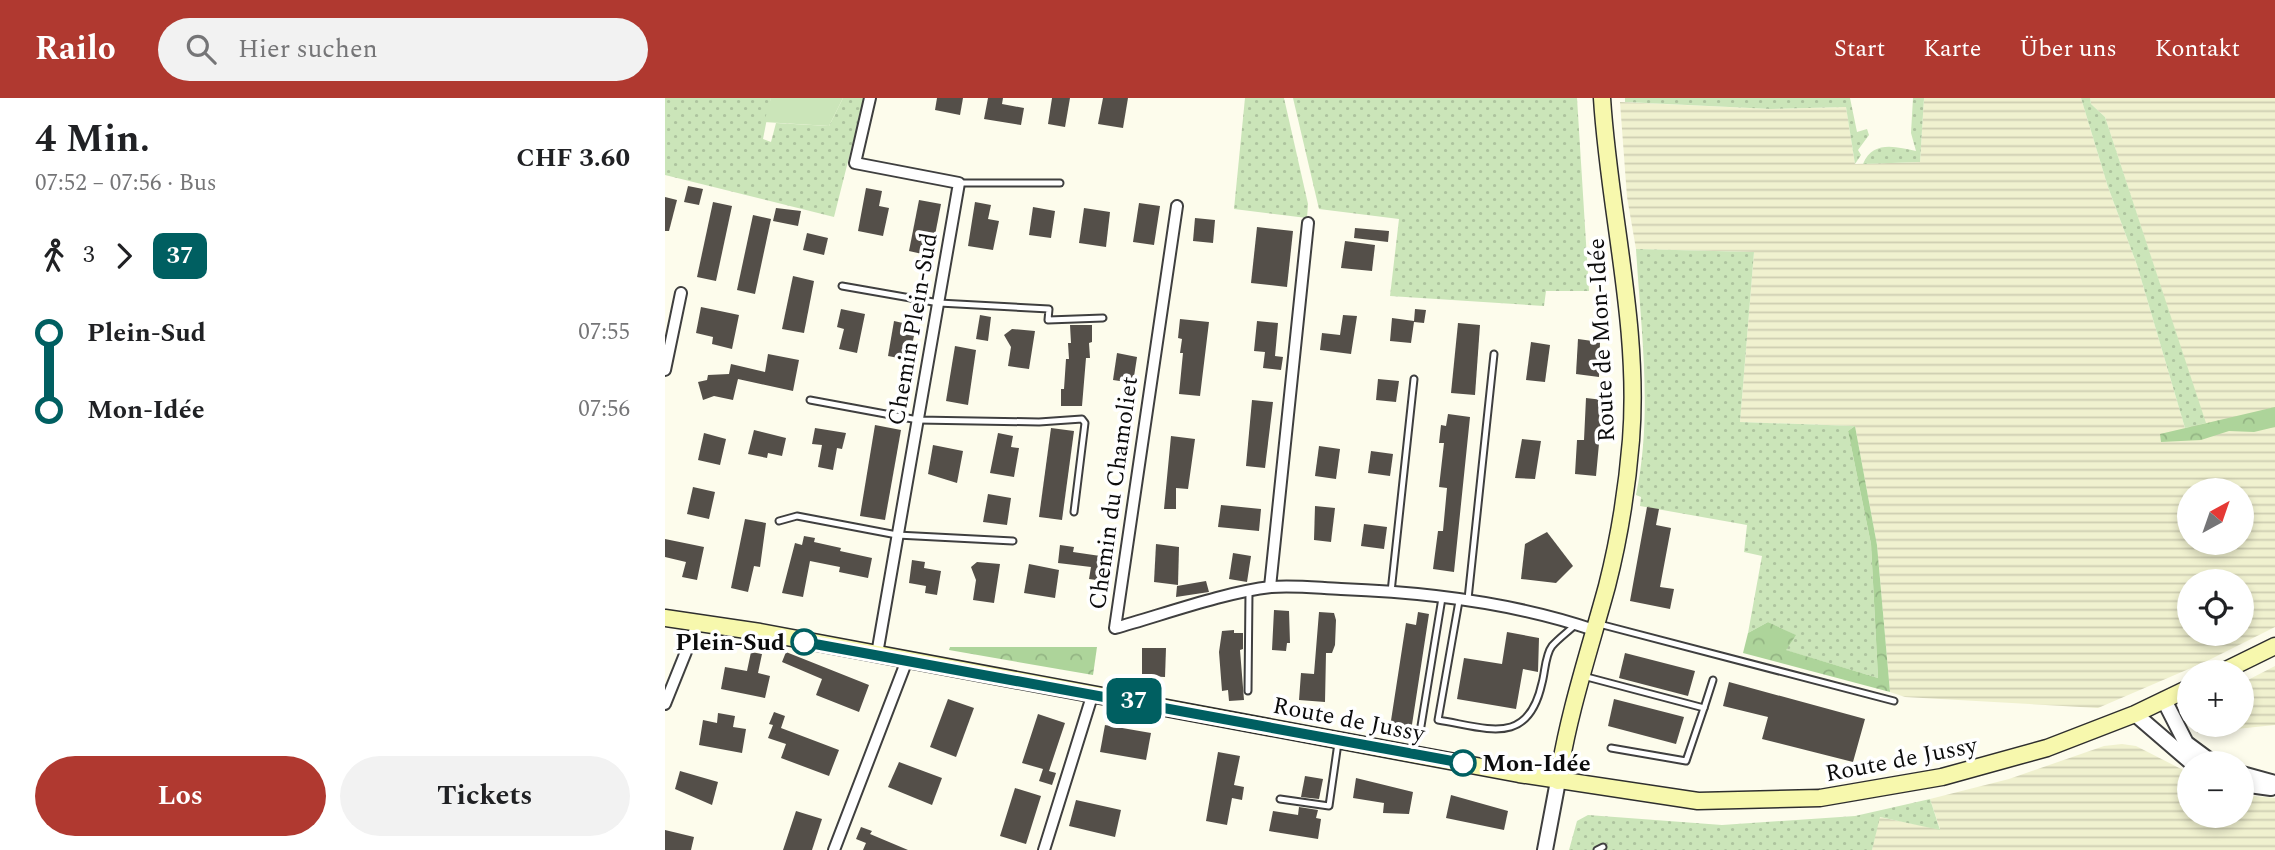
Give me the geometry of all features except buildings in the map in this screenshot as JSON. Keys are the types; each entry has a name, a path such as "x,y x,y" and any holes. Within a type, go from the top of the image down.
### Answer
{"main road":[{"name":"Route de Mon-Idée","path":"1558,781 1580,675 1608,584 1627,476 1632,400 1622,251 1607,171 1602,98"},
{"name":"Route de Jussy","path":"665,618 1093,693 1558,781 1698,801 1771,801 1857,793 1942,777 2005,761 2135,713 2177,694"},
{"path":"2246,660 2275,646"}],"street":[{"path":"870,98 855,163 959,183"},
{"name":"Chemin Plein-Sud","path":"877,654 959,183"},
{"name":"Chemin du Chamoliet","path":"1177,206 1115,628 1270,587 1391,592 1442,598 1595,627"},
{"path":"1270,587 1308,223"},
{"path":"665,370 681,293"},
{"path":"665,704 698,622"},
{"path":"834,850 907,660"},
{"path":"1044,850 1093,693"},
{"path":"2164,700 2186,743 2197,751"},
{"path":"2135,713 2178,751"},
{"path":"2254,778 2275,785"},
{"path":"1545,850 1558,781"},
{"path":"2254,785 2275,785"}],"lane":[{"path":"959,183 1060,183"},
{"path":"842,286 939,303 1049,309 1048,320 1103,318"},
{"path":"1494,354 1463,601 1438,720 1495,729 1519,726 1527,721 1538,704 1550,648 1576,624"},
{"path":"1391,592 1414,379"},
{"path":"810,400 918,420 1039,422 1082,419 1085,423 1074,512"},
{"path":"779,522 797,516 897,535 1013,541"},
{"path":"1248,691 1249,592"},
{"path":"1420,733 1442,598"},
{"path":"1595,627 1894,701"},
{"path":"1580,675 1704,708"},
{"path":"1611,748 1686,761 1713,680"},
{"path":"1280,799 1329,806 1339,740"}],"green space":[{"path":"665,98 771,98 763,139 771,142 776,123 829,126 843,98 864,98 834,217 665,175"},
{"path":"771,98 843,98 829,126 764,122"},
{"path":"1245,98 1284,98 1308,204 1307,218 1234,209"},
{"path":"1293,98 1577,98 1589,291 1546,291 1544,306 1390,296 1399,219 1319,209"},
{"path":"1625,98 1850,98 1857,132 1867,129 1869,135 1858,150 1861,155 1855,164 1846,107 1771,109 1625,102"},
{"path":"1913,98 1924,98 1920,162 1863,164 1867,156 1879,148 1893,147 1916,151 1911,133"},
{"path":"1924,98 2081,98 2108,187 2137,265 2185,428 2205,422 2105,117 2091,104 2090,98 2275,98 2275,627 2254,638 2254,569 2177,569 2177,646 2237,646 2209,660 2177,660 2177,674 2098,708 1905,697 1890,692 1877,545 1855,426 1740,422 1754,252 1636,249 1627,197 1620,102 1771,109 1846,107 1855,164 1920,162"},
{"path":"2081,98 2090,98 2091,104 2105,117 2206,423 2185,428 2137,265 2108,187"},
{"path":"1636,249 1754,252 1740,422 1855,426 1848,431 1871,544 1878,678 1785,650 1795,635 1768,622 1748,633 1762,556 1744,552 1747,525 1640,506 1641,497 1636,495 1645,403"},
{"path":"2275,407 2275,427 2254,432 2229,431 2201,440 2161,442 2160,434"},
{"path":"1855,426 1877,545 1890,692 1743,653 1748,633 1768,622 1796,635 1786,650 1878,678 1871,544 1848,431"},
{"path":"950,647 1097,647 1093,675 949,650"},
{"path":"2275,666 2275,725 2254,727 2254,677"},
{"path":"2104,746 2136,746 2177,767 2177,828 2254,828 2254,796 2275,798 2275,850 1872,850 1879,817 1940,829 1930,799 2009,779"},
{"path":"1930,799 1940,830 1880,817 1872,850 1569,850 1577,821 1588,815 1722,825 1855,816"}],"bus line":[{"name":"37","path":"804,642 1463,763"}],"place":[{"name":"Plein-Sud","path":"804,642"},
{"name":"Mon-Idée","path":"1463,763"}]}
